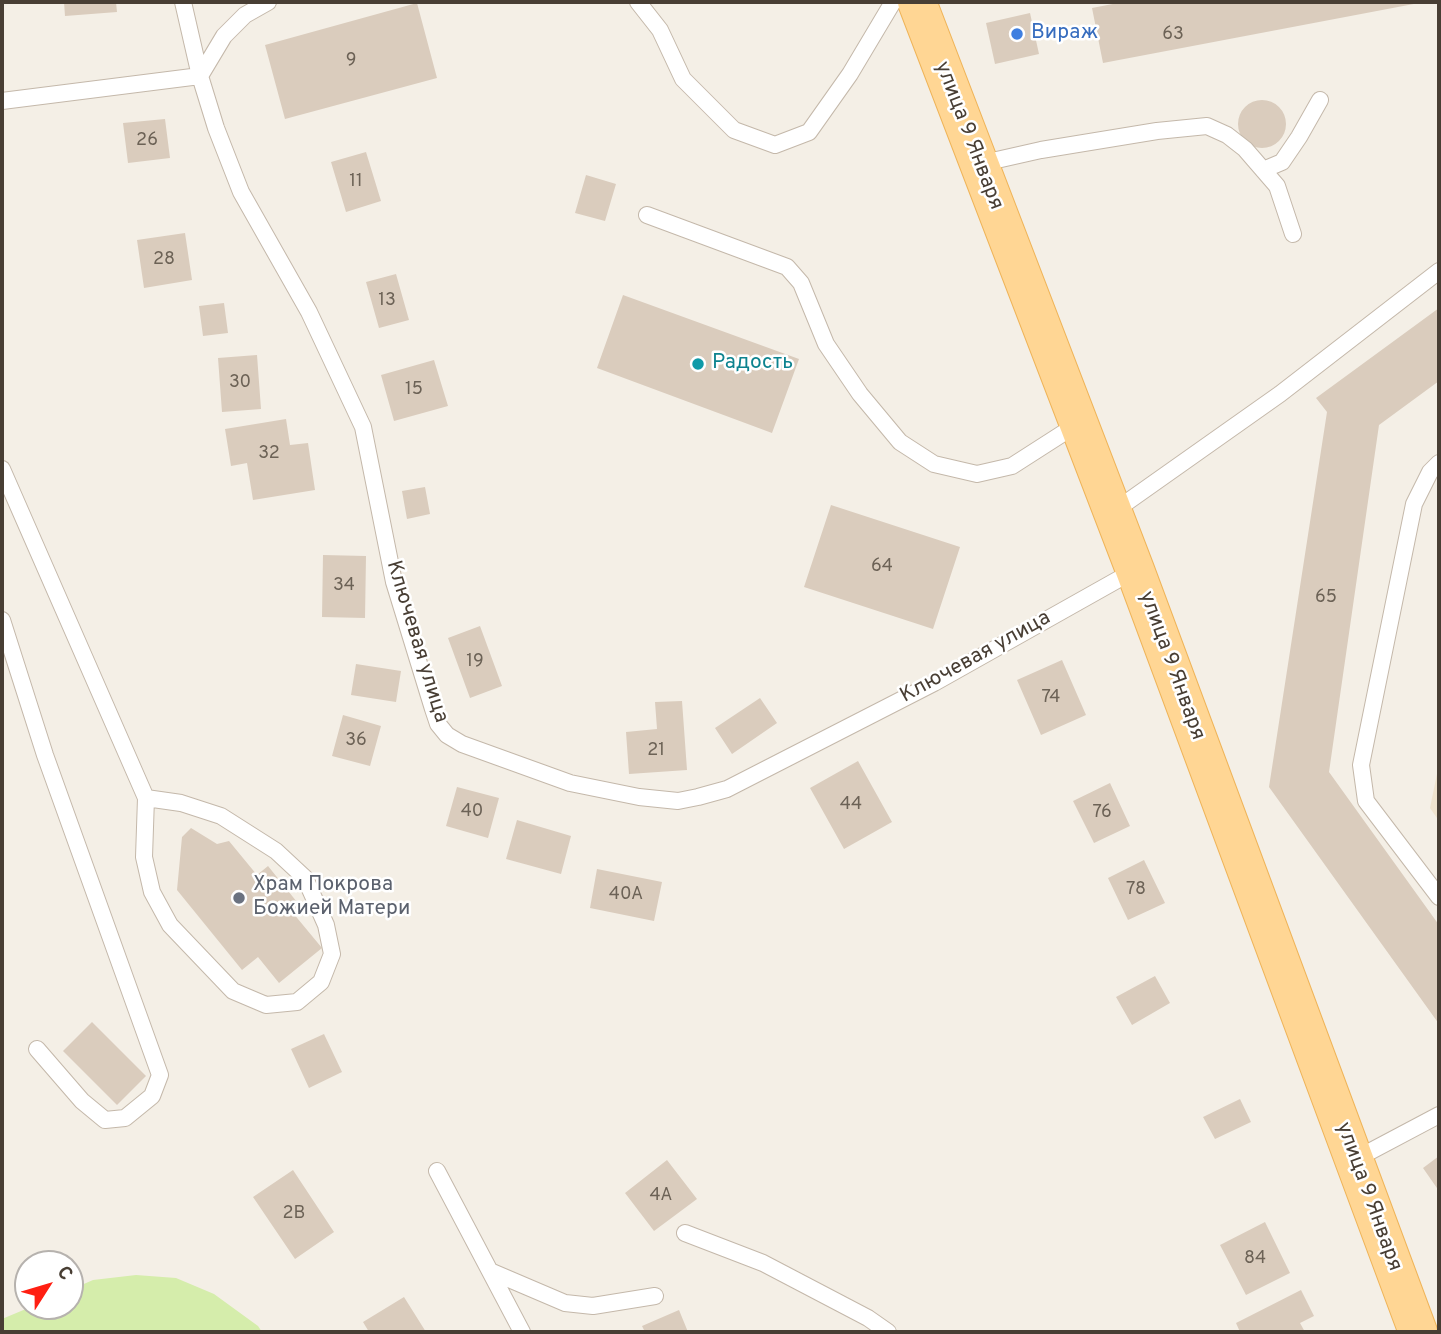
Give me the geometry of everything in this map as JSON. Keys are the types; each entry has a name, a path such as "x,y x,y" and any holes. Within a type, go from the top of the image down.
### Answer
{"main road":[{"name":"улица 9 Января","path":"916,2 1135,570 1418,1332"}],"lane":[{"name":"Ключевая улица","path":"183,2 200,76 216,128 241,192 309,312 363,427 394,582 438,724 447,736 461,744 570,783 639,797 678,801 698,797 727,789 934,683 1135,570"},
{"path":"2,101 200,76 224,36 245,15 268,2"},
{"path":"638,2 660,30 683,79 734,130 775,145 809,132 850,74 893,2"},
{"path":"1263,170 1282,162 1320,100"},
{"path":"979,164 1041,150 1157,131 1207,126 1227,135 1245,149 1277,186 1293,234"},
{"path":"647,215 787,267 801,282 826,344 860,394 900,442 934,464 977,474 1012,467 1079,423"},
{"path":"1113,512 1280,394 1439,271"},
{"path":"1439,463 1430,472 1414,504 1361,765 1366,801 1439,897"},
{"path":"2,469 146,798 144,857 152,892 170,925 233,990 265,1006 297,1002 321,982 332,954 326,925 305,878 276,851 221,816 181,803 146,798"},
{"path":"2,620 49,767 160,1075 152,1096 125,1118 104,1120 82,1101 37,1049"},
{"path":"1354,1160 1439,1115"},
{"path":"437,1171 522,1332"},
{"path":"685,1233 763,1263 867,1318 888,1332"},
{"path":"490,1271 565,1303 593,1306 655,1296"}],"shaded area":[{"path":"1439,764 1439,821 1430,808"}],"green space":[{"path":"136,1275 176,1278 214,1294 258,1326 262,1332 2,1332 2,1319 14,1314 14,1320 84,1320 84,1284 93,1280"}],"building":[{"path":"64,2 116,2 117,12 65,16"},
{"path":"1123,2 1419,3 1103,63 1092,8"},
{"path":"417,3 437,78 285,119 265,45"},
{"path":"1030,13 1039,54 995,64 986,23"},
{"path":"1262,100 1279,107 1286,124 1279,141 1262,148 1245,141 1238,124 1245,107"},
{"path":"165,119 170,158 128,163 123,123"},
{"path":"366,152 381,201 346,212 331,162"},
{"path":"586,175 616,184 605,221 575,213"},
{"path":"185,233 192,280 144,288 137,240"},
{"path":"396,274 409,320 379,328 366,282"},
{"name":"Радость","path":"623,295 799,359 772,433 597,368"},
{"path":"224,303 228,333 203,336 199,306"},
{"path":"1439,308 1439,381 1379,425 1329,772 1439,925 1439,1024 1269,787 1327,412 1316,398"},
{"path":"257,355 261,409 222,412 218,358"},
{"path":"434,360 448,406 394,421 381,375"},
{"path":"286,419 290,445 308,443 315,490 253,500 247,463 231,466 225,429"},
{"path":"425,487 430,514 407,519 402,491"},
{"path":"831,505 960,547 933,629 804,587"},
{"path":"323,555 366,556 365,618 322,617"},
{"path":"480,626 502,686 470,698 448,638"},
{"path":"1062,660 1086,715 1041,735 1017,680"},
{"path":"356,664 401,671 396,702 351,695"},
{"path":"760,698 777,723 732,754 715,728"},
{"path":"682,701 687,770 629,774 626,732 657,729 655,702"},
{"path":"343,715 381,726 370,766 332,756"},
{"path":"858,761 892,822 844,849 810,788"},
{"path":"1110,783 1130,826 1094,843 1073,801"},
{"path":"457,787 499,798 488,838 446,826"},
{"path":"517,820 571,836 561,874 506,859"},
{"name":"Храм Покрова Божией Матери","path":"191,828 217,844 229,841 257,875 268,866 301,907 293,913 322,948 279,983 258,957 242,970 177,890 182,837"},
{"path":"1144,860 1165,903 1128,920 1108,878"},
{"path":"597,869 662,882 654,921 590,908"},
{"path":"1155,976 1170,1003 1132,1025 1116,997"},
{"path":"92,1022 146,1076 117,1105 63,1051"},
{"path":"324,1034 342,1072 309,1088 291,1049"},
{"path":"1240,1099 1251,1122 1215,1139 1203,1117"},
{"path":"1439,1156 1439,1191 1423,1168"},
{"path":"667,1160 697,1199 654,1231 625,1193"},
{"path":"293,1170 334,1232 295,1259 253,1197"},
{"path":"1265,1222 1290,1273 1246,1295 1220,1245"},
{"path":"1301,1290 1314,1316 1300,1323 1305,1332 1240,1332 1236,1323"},
{"path":"404,1297 426,1332 369,1332 363,1322"},
{"path":"679,1310 688,1332 645,1332 642,1326"}],"place":[{"name":"Вираж","path":"1017,34"},
{"name":"Радость","path":"698,364"},
{"name":"Храм Покрова Божией Матери","path":"239,898"}]}
